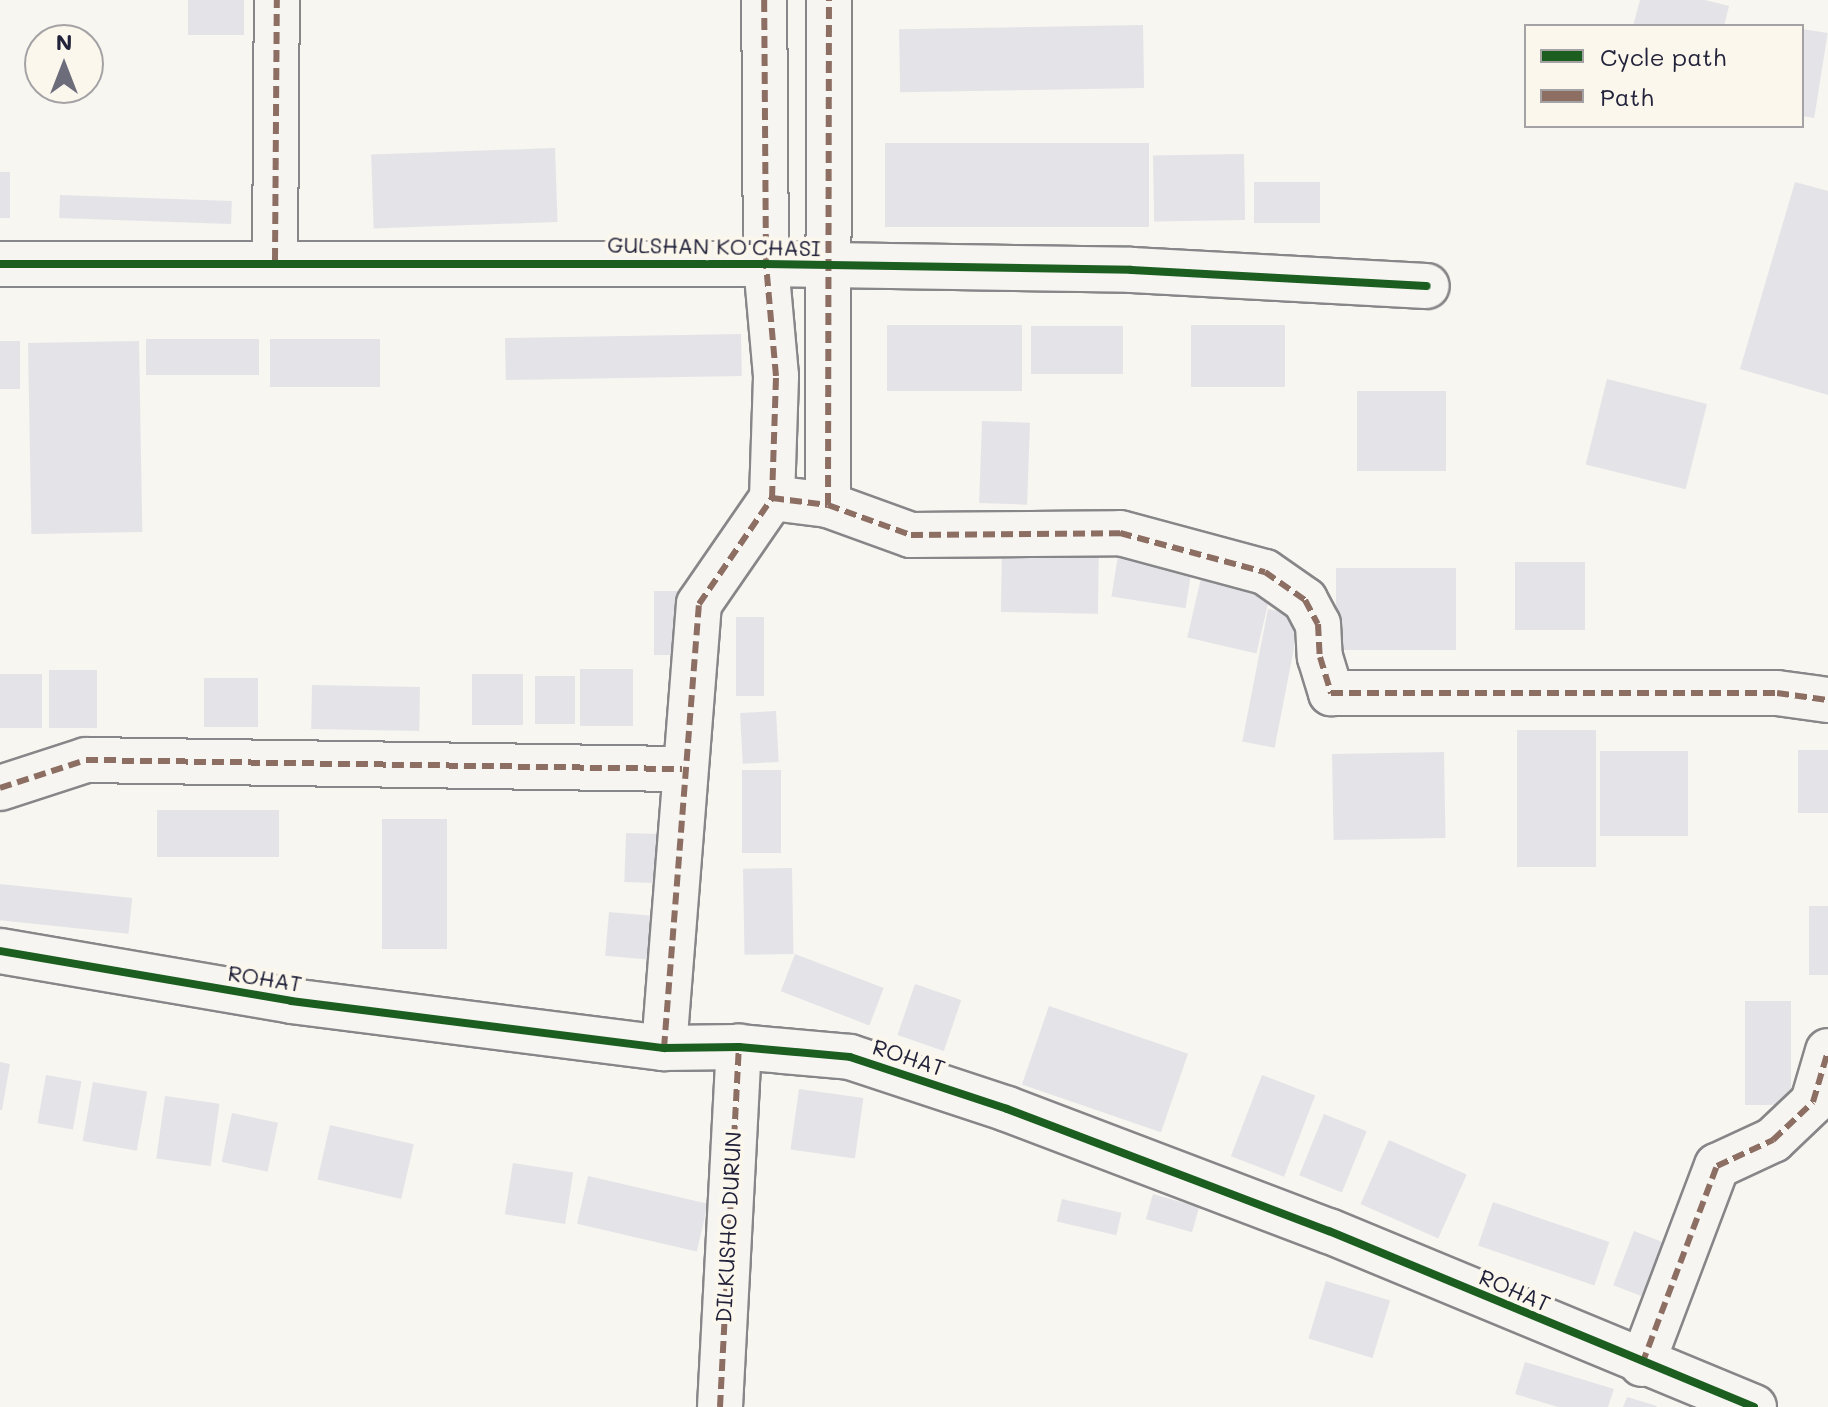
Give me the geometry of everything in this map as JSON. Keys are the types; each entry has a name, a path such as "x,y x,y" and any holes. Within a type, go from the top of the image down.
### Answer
{"street":[{"path":"275,260 277,0"},
{"path":"664,1048 682,769 699,604 772,498 776,376 766,264 764,0"},
{"path":"828,505 829,0"},
{"name":"GULSHAN KO'CHASI","path":"0,264 275,260 766,264 1131,270 1427,286"},
{"path":"772,498 828,505 911,535 1120,533 1265,572 1305,600 1311,612 1331,693 1777,693 1828,700"},
{"path":"0,788 86,760 682,769"},
{"name":"ROHAT","path":"0,951 291,1001 664,1048 739,1047 850,1057 1007,1109 1329,1231 1642,1364 1754,1407"},
{"name":"DILKUSHO DURUN","path":"720,1407 739,1047"},
{"path":"1642,1364 1717,1166 1773,1140 1813,1102 1828,1051"}],"building":[{"path":"188,0 244,0 244,35 188,35"},
{"path":"1640,0 1705,0 1729,6 1724,24 1634,24"},
{"path":"1143,25 1144,88 900,92 899,29"},
{"path":"1804,29 1828,33 1814,118 1804,116"},
{"path":"885,143 1149,143 1149,227 885,227"},
{"path":"555,148 558,222 374,228 371,154"},
{"path":"1244,154 1245,220 1154,222 1153,156"},
{"path":"0,172 10,172 10,218 0,218"},
{"path":"1254,182 1320,182 1320,223 1254,223"},
{"path":"1795,182 1828,191 1828,395 1740,369"},
{"path":"60,195 232,201 231,224 59,218"},
{"path":"887,325 1022,325 1022,391 887,391"},
{"path":"1191,325 1285,325 1285,387 1191,387"},
{"path":"1031,326 1123,326 1123,374 1031,374"},
{"path":"741,334 742,376 506,380 505,338"},
{"path":"146,339 259,339 259,375 146,375"},
{"path":"270,339 380,339 380,387 270,387"},
{"path":"0,341 20,341 20,389 0,389"},
{"path":"139,341 142,532 31,534 28,343"},
{"path":"1607,379 1707,404 1686,489 1586,464"},
{"path":"1357,391 1446,391 1446,471 1357,471"},
{"path":"982,421 1030,423 1027,505 979,503"},
{"path":"1002,547 1099,549 1098,614 1001,612"},
{"path":"1119,549 1193,561 1186,608 1111,596"},
{"path":"1515,562 1585,562 1585,630 1515,630"},
{"path":"1336,568 1456,568 1456,650 1336,650"},
{"path":"1201,578 1270,594 1256,653 1187,637"},
{"path":"654,591 678,591 678,655 654,655"},
{"path":"1268,609 1300,615 1275,748 1242,742"},
{"path":"736,617 764,617 764,696 736,696"},
{"path":"580,669 633,669 633,726 580,726"},
{"path":"49,670 97,670 97,728 49,728"},
{"path":"0,674 42,674 42,728 0,728"},
{"path":"472,674 523,674 523,725 472,725"},
{"path":"535,676 575,676 575,724 535,724"},
{"path":"204,678 258,678 258,727 204,727"},
{"path":"312,685 420,687 419,731 311,729"},
{"path":"776,711 779,762 743,764 740,713"},
{"path":"1517,730 1596,730 1596,867 1517,867"},
{"path":"1798,750 1828,750 1828,813 1798,813"},
{"path":"1600,751 1688,751 1688,836 1600,836"},
{"path":"1444,752 1446,838 1334,840 1332,754"},
{"path":"742,770 781,770 781,853 742,853"},
{"path":"157,810 279,810 279,857 157,857"},
{"path":"382,819 447,819 447,949 382,949"},
{"path":"626,833 658,834 656,883 624,882"},
{"path":"792,868 794,954 745,955 743,869"},
{"path":"0,884 132,898 129,934 0,920"},
{"path":"1809,906 1828,906 1828,975 1809,975"},
{"path":"609,912 652,916 648,960 605,956"},
{"path":"795,954 884,988 869,1025 781,991"},
{"path":"915,984 961,1000 944,1051 897,1035"},
{"path":"1745,1001 1791,1001 1791,1105 1745,1105"},
{"path":"1049,1006 1188,1054 1161,1132 1022,1084"},
{"path":"0,1062 10,1064 2,1110 0,1110"},
{"path":"46,1075 81,1081 73,1130 37,1123"},
{"path":"1262,1075 1315,1095 1284,1177 1231,1156"},
{"path":"93,1082 147,1092 137,1151 83,1141"},
{"path":"799,1089 863,1098 855,1158 791,1149"},
{"path":"165,1096 219,1104 211,1166 156,1158"},
{"path":"232,1113 278,1123 268,1172 222,1162"},
{"path":"1324,1114 1367,1131 1342,1192 1299,1175"},
{"path":"330,1125 414,1144 401,1199 317,1180"},
{"path":"1389,1140 1467,1175 1438,1239 1361,1204"},
{"path":"513,1163 573,1173 565,1224 505,1214"},
{"path":"588,1176 708,1204 697,1251 577,1224"},
{"path":"1153,1194 1199,1207 1192,1232 1146,1219"},
{"path":"1062,1199 1121,1213 1116,1235 1057,1221"},
{"path":"1493,1202 1609,1242 1594,1286 1478,1245"},
{"path":"1634,1231 1674,1246 1653,1301 1613,1285"},
{"path":"1326,1281 1390,1301 1373,1358 1308,1338"},
{"path":"1525,1362 1614,1389 1608,1407 1558,1407 1515,1394"},
{"path":"1627,1397 1657,1406 1623,1407"}],"marked path":[{"path":"275,260 277,0"},
{"path":"664,1048 699,604 772,498 776,376 766,264 764,0"},
{"path":"828,505 829,0"},
{"path":"772,498 828,505 911,535 1120,533 1265,572 1305,600 1318,624 1320,657 1331,693 1777,693 1828,700"},
{"path":"0,788 86,760 682,769"},
{"path":"720,1407 739,1047"},
{"path":"1642,1364 1717,1166 1773,1140 1813,1102 1828,1051"}],"cycle path":[{"path":"0,264 766,264 1131,270 1427,286"},
{"path":"0,951 291,1001 664,1048 739,1047 850,1057 1007,1109 1329,1231 1754,1407"}]}
